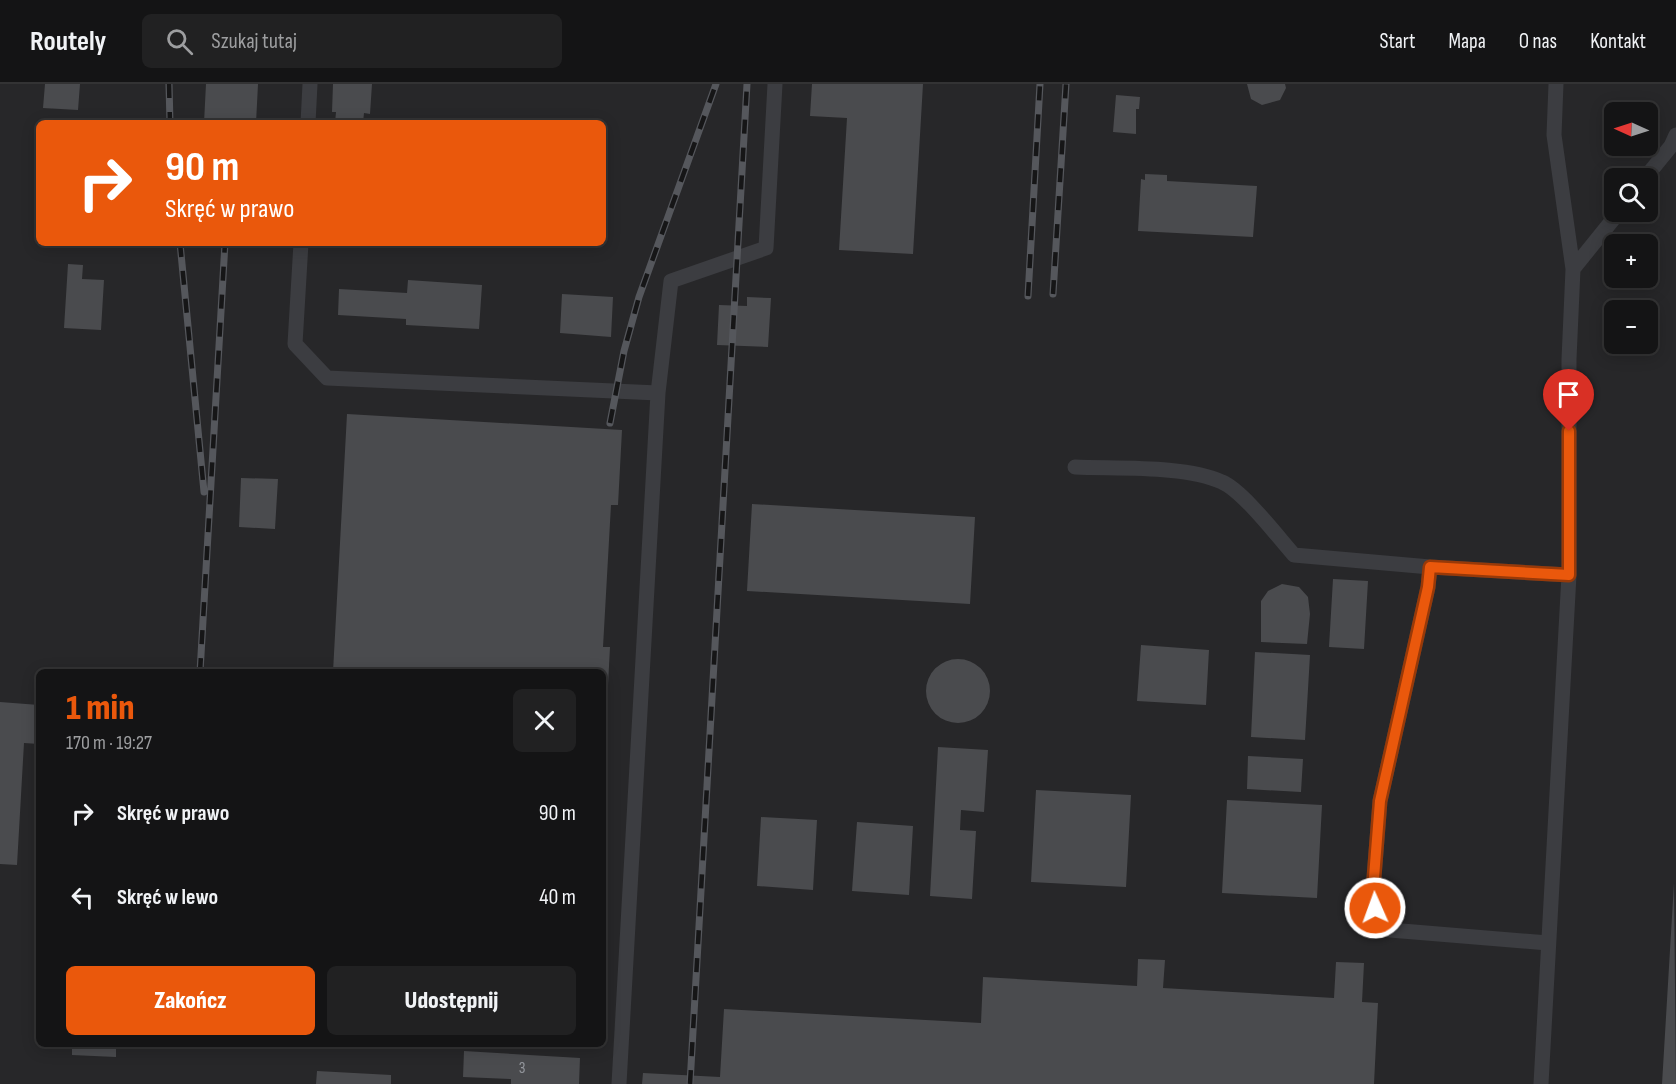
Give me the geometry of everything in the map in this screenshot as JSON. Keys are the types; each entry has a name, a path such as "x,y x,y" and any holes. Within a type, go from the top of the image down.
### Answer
{"lane":[{"path":"308,120 310,84"},
{"path":"619,1084 658,393 672,281 766,248 775,84"},
{"path":"1541,1084 1569,575 1569,359 1573,269 1554,135 1556,84"},
{"path":"1653,168 1671,146 1676,135"},
{"path":"1573,269 1611,222"},
{"path":"301,246 295,344 327,378 658,393"},
{"path":"1074,467 1181,472 1223,482 1259,514 1294,555 1430,567 1569,575"},
{"path":"1430,567 1428,587 1380,801 1373,890 1375,908 1381,921 1390,930 1548,943"}],"shaded area":[{"path":"0,84 1676,84 1676,1084 0,1084"}],"building":[{"path":"45,84 80,84 78,110 43,108"},
{"path":"206,84 258,84 256,120 204,120"},
{"path":"333,84 372,84 370,114 364,113 363,120 335,120 336,112 332,112"},
{"path":"812,84 923,84 913,254 839,250 847,118 810,116"},
{"path":"1247,84 1285,84 1286,88 1280,100 1262,105 1251,99"},
{"path":"1116,95 1140,97 1139,109 1136,109 1136,134 1113,132"},
{"path":"1145,174 1167,175 1167,181 1257,186 1253,237 1138,231 1141,179 1145,180"},
{"path":"68,264 83,265 82,279 104,280 101,330 64,328"},
{"path":"408,280 482,285 479,329 406,325 406,319 338,315 339,289 407,293"},
{"path":"562,294 613,297 611,337 560,333"},
{"path":"747,297 771,298 768,347 717,345 719,305 747,306"},
{"path":"347,414 622,430 618,505 611,505 603,647 610,647 606,723 606,669 333,669"},
{"path":"241,478 278,479 275,529 239,527"},
{"path":"752,504 975,517 970,604 747,591"},
{"path":"1333,579 1368,581 1364,649 1329,647"},
{"path":"1282,584 1299,587 1308,597 1310,614 1307,644 1261,642 1261,601 1268,591"},
{"path":"1141,645 1209,650 1206,705 1137,701"},
{"path":"1255,652 1310,655 1305,740 1251,737"},
{"path":"958,659 976,664 981,668 985,673 990,691 985,709 981,714 976,718 958,723 940,718 935,714 931,709 926,691 931,673 935,668 940,664"},
{"path":"0,702 36,705 36,744 24,743 17,865 0,864"},
{"path":"938,747 988,750 984,812 961,810 960,830 976,831 972,899 930,896"},
{"path":"1248,756 1303,759 1301,792 1247,789"},
{"path":"1036,790 1131,795 1126,887 1031,882"},
{"path":"1227,800 1322,805 1317,898 1222,893"},
{"path":"761,817 817,820 813,890 757,886"},
{"path":"857,822 913,826 909,895 852,891"},
{"path":"1674,883 1676,1084 1662,1084"},
{"path":"1138,959 1165,960 1163,988 1334,998 1336,962 1364,963 1362,1002 1378,1003 1374,1084 642,1084 643,1073 720,1077 724,1009 981,1023 983,977 1137,986"},
{"path":"72,1047 116,1047 116,1057 72,1055"},
{"path":"464,1051 580,1058 579,1084 511,1084 511,1079 463,1077"},
{"path":"317,1071 391,1075 391,1084 316,1084"}],"railway":[{"path":"169,84 170,120"},
{"path":"610,423 624,351 639,297 716,84"},
{"path":"690,1084 747,84"},
{"path":"1028,296 1040,84"},
{"path":"1053,294 1066,84"},
{"path":"180,246 204,492"},
{"path":"200,669 225,246"}],"route":[{"path":"1375,908 1373,890 1380,801 1428,587 1430,567 1569,575 1569,431"}]}
